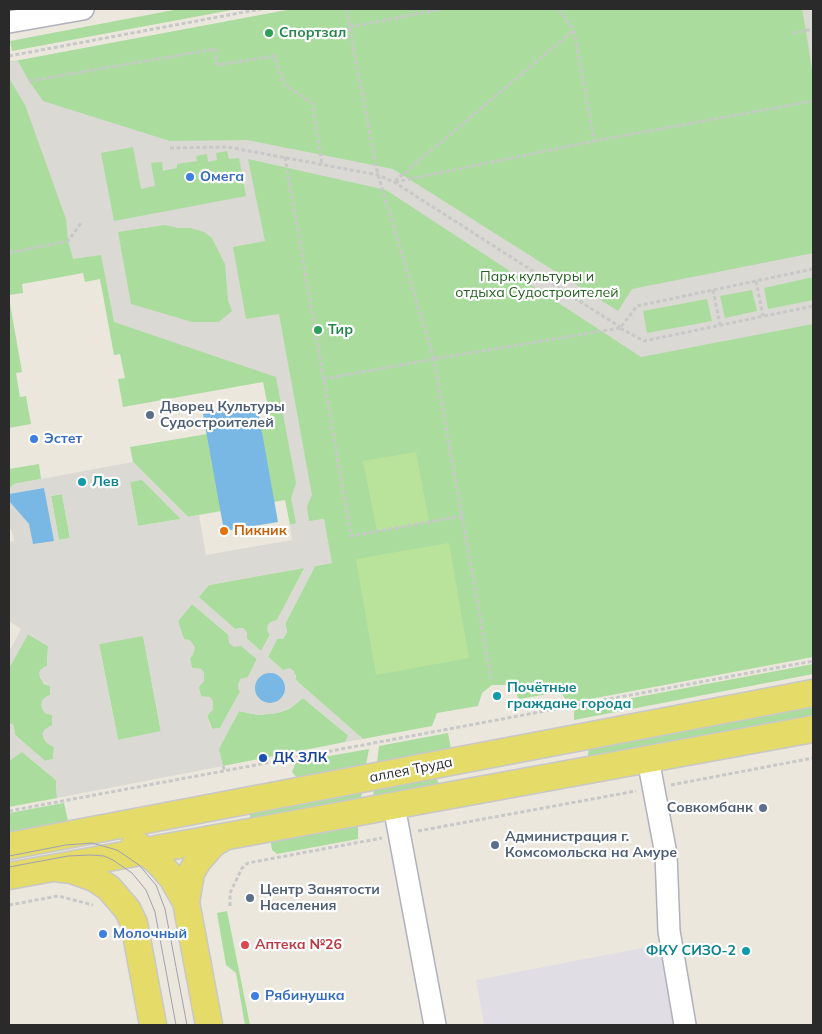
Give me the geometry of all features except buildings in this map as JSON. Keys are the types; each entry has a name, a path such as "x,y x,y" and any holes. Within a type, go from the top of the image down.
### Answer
{"main road":[{"name":"аллея Труда","path":"9,846 813,693"},
{"path":"9,876 813,729"},
{"path":"508,751 515,783"},
{"path":"87,831 116,834 131,840 160,863 173,878 186,902 209,1025"},
{"path":"186,902 191,873 198,861 213,844 224,837"},
{"path":"50,868 72,870 94,878 109,888 127,909 134,923 153,1025"}],"street":[{"path":"9,22 83,9"},
{"path":"648,759 666,854 669,931 685,1025"},
{"path":"394,806 435,1025"}],"path":[{"path":"9,56 261,9"},
{"path":"346,9 378,175 434,359 491,679"},
{"path":"350,27 442,9"},
{"path":"559,9 574,30 594,141"},
{"path":"793,33 813,29"},
{"path":"394,182 574,30"},
{"path":"28,81 215,49 217,65 275,56 284,83 312,103 322,164"},
{"path":"394,182 594,141 813,101"},
{"path":"170,148 228,147 378,175 394,182 620,328 644,341 813,306"},
{"path":"285,157 351,536 462,516"},
{"path":"9,253 68,242 81,223"},
{"path":"323,379 620,328 637,306 813,269"},
{"path":"756,281 763,316"},
{"path":"713,290 720,325"},
{"path":"9,812 57,800 225,772 813,661"},
{"path":"230,906 230,892 242,868 248,863 813,758"},
{"path":"223,766 225,772"},
{"path":"136,783 137,788"},
{"path":"9,905 58,896 98,906"}],"shaded area":[{"path":"802,9 813,9 813,77 806,31"},
{"path":"18,61 43,101 170,141 247,140 393,169 618,311 632,289 813,253 813,277 764,288 768,309 813,300 813,324 641,357 386,190 248,159 265,241 233,247 246,319 279,314 312,495 307,506 309,521 324,519 332,563 315,566 285,624 287,631 285,636 282,639 277,639 268,657 283,670 290,668 294,671 296,680 363,739 345,742 348,735 303,698 289,709 277,713 258,715 239,711 219,749 223,766 57,798 56,780 22,752 9,761 9,723 14,727 15,735 45,761 53,759 54,747 47,743 42,734 45,729 52,725 52,715 45,713 41,705 43,699 50,695 50,686 42,681 39,674 40,670 47,666 48,646 28,634 9,668 9,652 21,629 9,621 9,542 14,541 9,527 9,501 29,524 44,488 9,494 9,489 14,484 133,462 188,517 199,515 206,555 292,540 290,525 296,523 291,498 296,483 276,377 114,322 101,255 73,259 68,241 66,219 25,105 9,78 9,62","holes":["133,147 141,189 155,186 151,163 162,162 163,171 177,168 177,164 197,161 196,156 207,154 208,162 217,160 216,153 227,151 229,159 239,158 246,196 114,221 101,153","165,225 190,228 204,232 212,238 225,264 228,300 232,311 219,322 192,322 131,304 118,232","752,290 757,311 725,318 720,296","707,299 712,321 647,333 643,311","142,480 180,519 138,526 130,482","62,494 70,538 59,540 51,496","305,568 277,620 268,624 267,630 270,636 261,651 247,639 247,632 243,628 235,629 199,597 209,585","192,604 228,634 229,643 234,647 241,646 257,659 248,677 240,679 238,688 240,692 220,728 211,729 207,715 213,710 213,701 210,697 201,696 199,687 204,681 204,673 201,669 192,668 190,658 195,647 190,640 184,639 178,621","143,636 161,731 118,740 99,644"]},
{"path":"678,941 695,1025 484,1025 476,980"}],"green space":[{"path":"179,9 237,9 12,51 10,41"},
{"name":"Парк культуры и отдыха Судостроителей","path":"292,9 813,9 813,657 569,703 560,692 519,699 516,693 506,685 492,685 482,693 478,706 437,713 432,726 363,739 295,680 296,675 283,670 268,657 277,639 282,639 285,636 287,631 285,624 315,566 331,563 324,519 290,525 285,500 274,502 260,424 271,422 263,382 123,407 118,379 125,378 120,354 114,355 100,279 85,282 83,273 22,284 23,293 9,295 9,62"},
{"path":"9,298 22,372 16,373 20,397 26,396 31,424 9,428"},
{"path":"207,434 221,511 188,517 133,462 130,447"},
{"path":"416,452 429,522 377,531 363,461"},
{"path":"39,464 41,479 14,484 9,489 9,469"},
{"path":"142,479 181,519 138,526 130,482"},
{"path":"62,494 70,538 59,540 51,496"},
{"path":"449,543 469,658 376,675 356,559"},
{"path":"305,567 275,621 261,651 247,639 243,628 235,629 198,597 209,585"},
{"path":"192,604 257,659 248,677 238,684 240,692 220,728 212,729 207,715 210,713 198,687 204,673 201,669 192,668 178,621"},
{"path":"28,634 48,646 47,666 43,668 40,677 44,684 51,686 50,695 46,697 42,708 45,713 52,715 52,726 43,737 47,743 54,747 53,759 45,761 15,735 13,725 9,723 9,668"},
{"path":"143,635 161,732 118,740 99,644"},
{"path":"813,664 813,674 574,720 574,709"},
{"path":"303,698 349,736 345,742 223,766 218,749 239,711 258,715 277,713 289,709"},
{"path":"813,703 813,720 589,758 588,755 589,747"},
{"path":"448,733 451,749 377,763 379,746"},
{"path":"369,749 366,765 296,777 292,772 296,762"},
{"path":"21,751 56,780 57,798 9,807 9,761"},
{"path":"435,775 439,784 372,802 375,785"},
{"path":"363,787 360,804 251,819 250,816 250,813"},
{"path":"64,803 68,821 9,832 9,813"},
{"path":"355,824 358,828 358,839 277,854 272,850 271,843 273,838"},
{"path":"227,911 250,1025 245,1025 236,973 226,965 217,913"}],"water":[{"path":"257,404 278,522 224,531 203,414"},
{"path":"44,488 54,541 33,544 29,524 9,501 9,494"},
{"path":"270,673 281,677 285,688 281,699 270,703 259,699 255,688 259,677"}],"tram line":[{"path":"9,856 66,845 92,843 117,850 139,865 156,885 165,909 187,1025"},
{"path":"9,867 68,856 91,855 104,856 132,873 146,890 155,912 176,1025"}],"place":[{"name":"Спортзал","path":"269,33"},
{"name":"Омега","path":"190,177"},
{"name":"Тир","path":"318,330"},
{"name":"Дворец Культуры Судостроителей","path":"150,415"},
{"name":"Эстет","path":"34,439"},
{"name":"Лев","path":"82,482"},
{"name":"Пикник","path":"224,531"},
{"name":"Почётные граждане города","path":"497,696"},
{"name":"ДК ЗЛК","path":"263,758"},
{"name":"Совкомбанк","path":"763,808"},
{"name":"Администрация г. Комсомольска на Амуре","path":"495,845"},
{"name":"Центр Занятости Населения","path":"250,898"},
{"name":"Молочный","path":"103,934"},
{"name":"Аптека №26","path":"245,945"},
{"name":"ФКУ СИЗО-2","path":"746,951"},
{"name":"Рябинушка","path":"255,996"}]}
